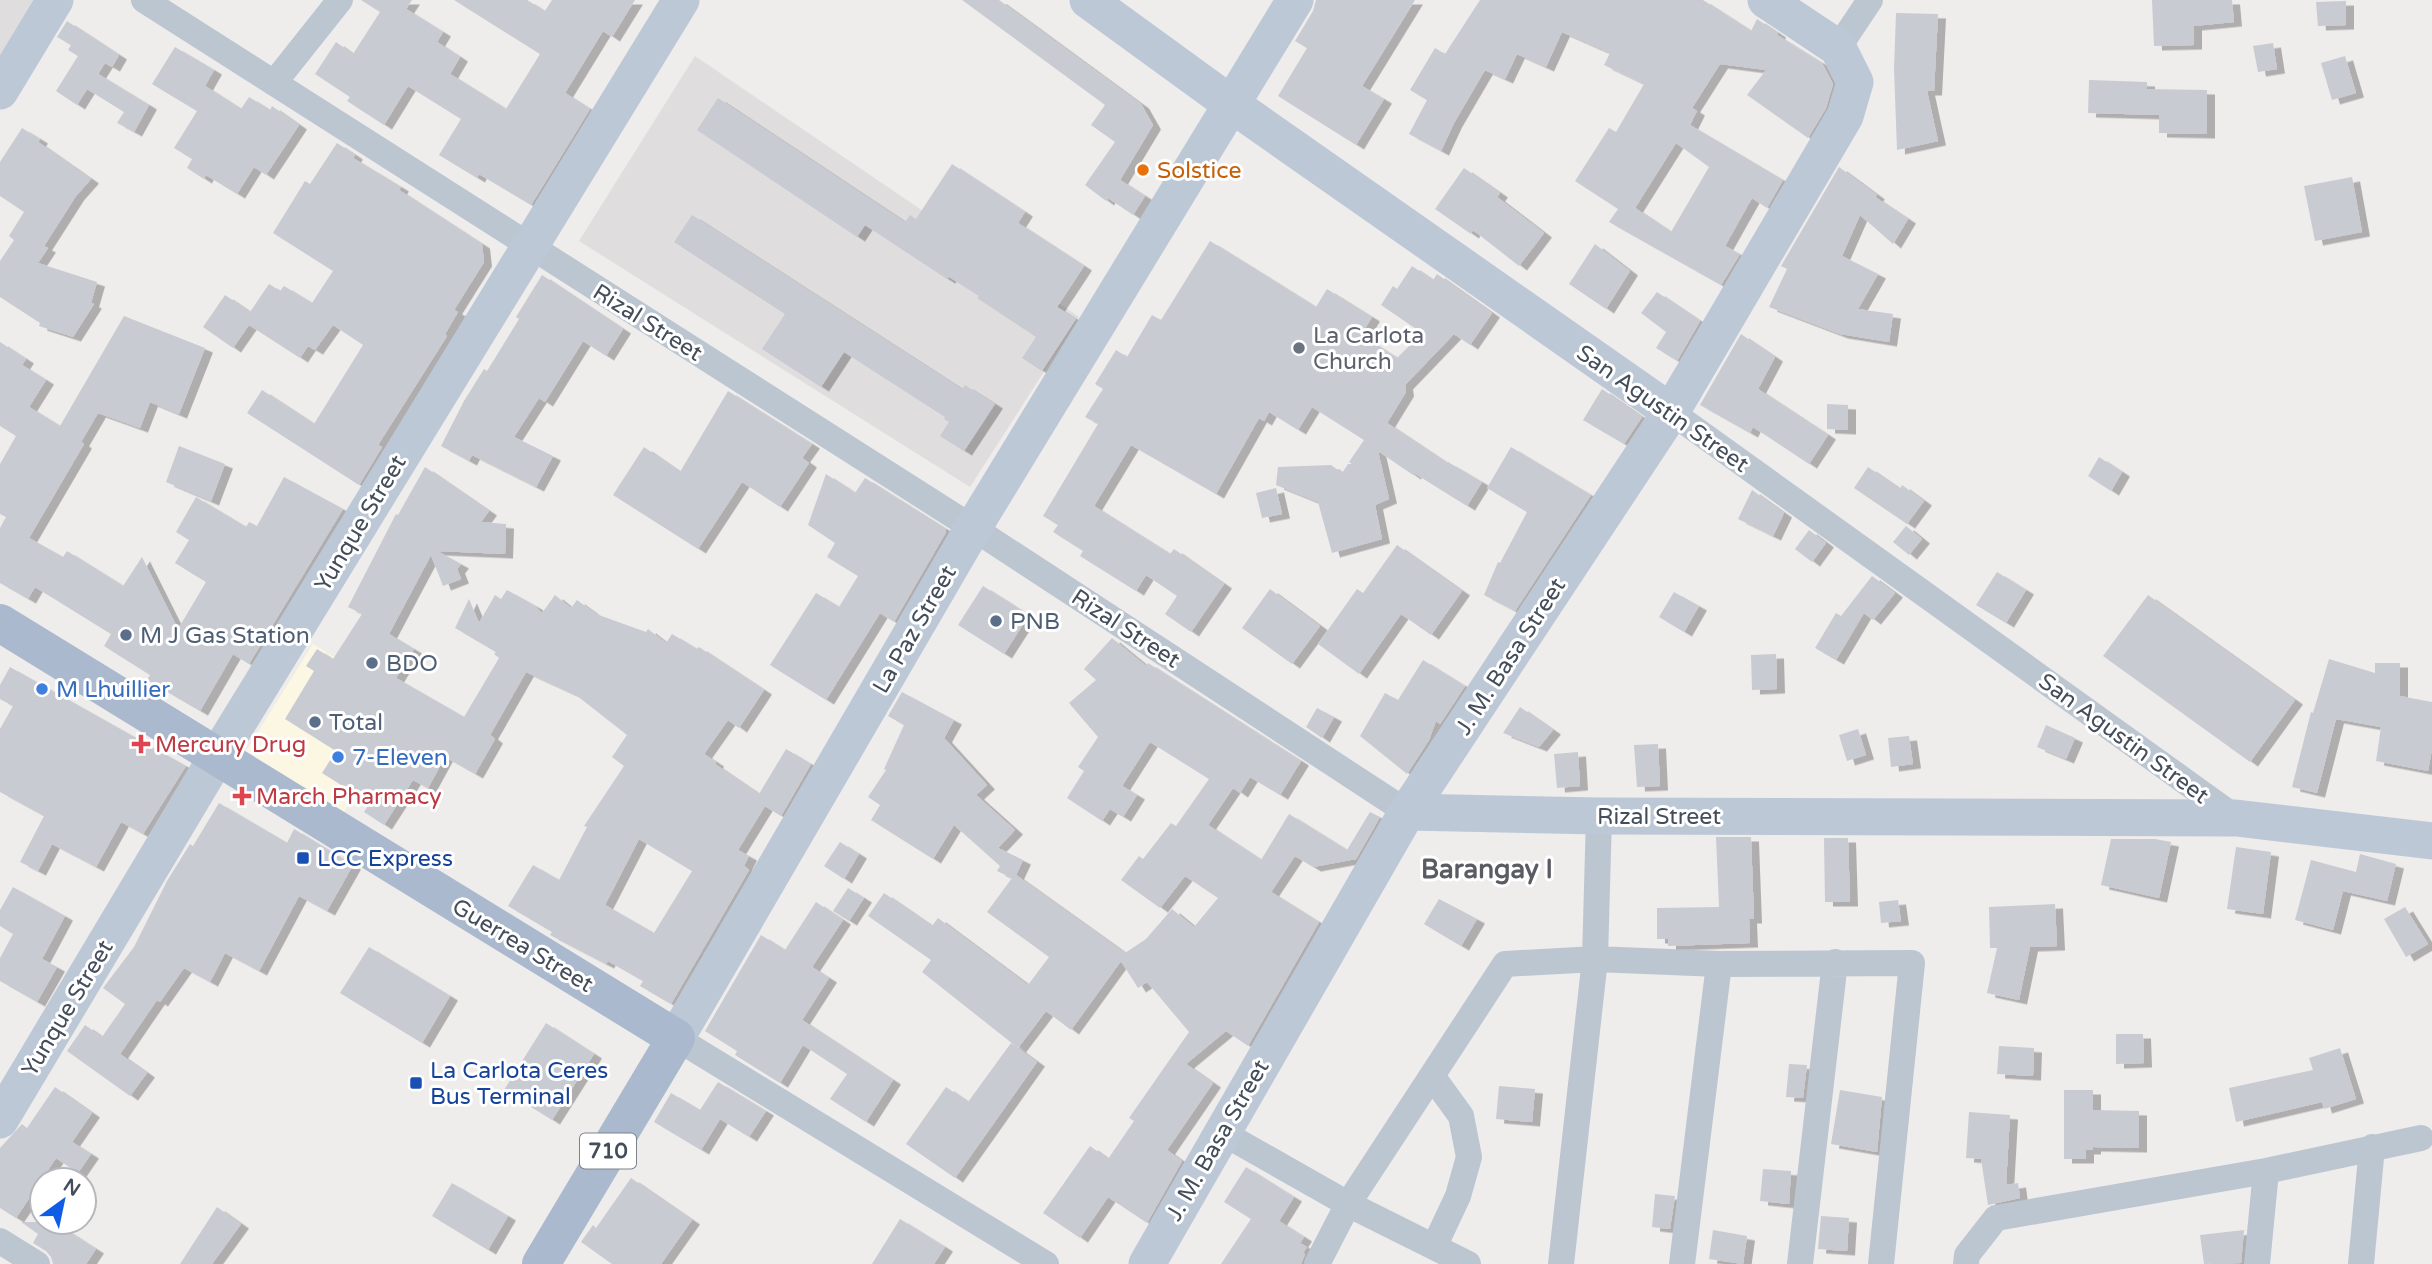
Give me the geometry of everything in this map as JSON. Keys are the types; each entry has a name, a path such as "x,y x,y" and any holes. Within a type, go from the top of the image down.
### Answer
{"main road":[{"name":"Guerrea Street","path":"0,623 676,1038"},
{"name":"La Paz Street","path":"541,1264 676,1038"}],"street":[{"path":"0,91 55,0"},
{"name":"Rizal Street","path":"144,0 973,528 1407,812 1599,816 2236,818 2432,841"},
{"path":"274,83 340,0"},
{"name":"Yunque Street","path":"0,1120 218,755 681,0"},
{"name":"San Agustin Street","path":"1088,0 1231,104 1671,412 2236,818"},
{"name":"La Paz Street","path":"676,1038 973,528 1296,0"},
{"path":"1766,0 1838,48 1870,0"},
{"name":"J. M. Basa Street","path":"1147,1264 1407,812 1671,412 1845,116 1855,82 1838,48"},
{"path":"1562,1264 1595,959 1599,816"},
{"path":"1317,1264 1348,1204 1505,964 1595,959 1718,964 1912,963 1881,1264"},
{"path":"1800,1264 1835,962"},
{"path":"1682,1264 1718,964"},
{"name":"Guerrea Street","path":"676,1038 1046,1264"},
{"path":"1432,1076 1461,1116 1469,1157 1458,1196 1434,1247"},
{"path":"1221,1132 1348,1204 1468,1264"},
{"path":"1966,1264 1967,1255 1996,1218 2266,1171 2421,1138"},
{"path":"2361,1264 2372,1147"},
{"path":"2257,1264 2266,1171"},
{"path":"0,1241 37,1264"}],"shaded area":[{"path":"0,0 40,0 0,64"},
{"path":"695,56 1079,317 970,487 579,241"},
{"path":"313,644 411,705 344,812 246,751"}],"building":[{"path":"361,0 412,0 406,9 443,32 437,42 460,57 450,74 506,109 540,54 454,0 527,0 545,11 552,0 635,0 612,37 603,31 565,93 590,109 531,205 479,174 477,178 439,155 461,119 408,86 384,125 347,101 350,97 315,74 336,42 353,54 380,12"},
{"path":"962,0 999,0 1141,104 1153,125 1120,180 1145,196 1133,215 1108,198 1106,201 1085,185 1115,142 1091,125 1105,105"},
{"path":"1316,0 1415,0 1362,86 1384,99 1356,145 1278,96 1307,48 1295,41 1313,11"},
{"path":"1480,0 1703,0 1751,31 1757,19 1822,63 1833,84 1826,108 1808,138 1747,95 1766,70 1720,64 1692,108 1697,111 1690,125 1783,180 1767,208 1752,198 1725,246 1740,254 1721,285 1609,222 1618,209 1575,181 1609,128 1616,132 1644,84 1604,65 1610,53 1562,32 1546,67 1517,54 1505,79 1485,70 1441,151 1409,134 1427,100 1410,90 1435,48 1445,54","holes":["1676,143 1709,167 1671,232 1635,208"]},
{"path":"2152,0 2232,0 2234,22 2194,26 2194,45 2154,46"},
{"path":"2346,1 2346,25 2318,26 2316,2"},
{"path":"1896,13 1938,14 1934,91 1927,91 1938,141 1897,150 1894,69"},
{"path":"67,21 119,55 112,67 105,63 98,74 149,105 134,132 117,123 124,112 87,89 77,105 56,91 78,56 68,50 71,45 57,37"},
{"path":"2273,43 2277,69 2258,72 2253,46"},
{"path":"175,47 214,70 205,86 241,109 249,97 270,110 272,106 299,125 266,175 254,167 237,194 206,175 204,179 187,168 192,159 174,148 197,111 152,84"},
{"path":"2345,56 2356,93 2332,100 2321,63"},
{"path":"2089,80 2147,82 2147,89 2207,90 2207,134 2159,133 2159,115 2088,113"},
{"path":"718,98 905,222 910,215 916,219 952,164 1025,212 1018,223 1084,266 1057,307 1076,319 1042,371 1022,358 1036,337 977,298 979,296 949,277 947,279 865,225 857,237 697,130"},
{"path":"22,128 91,179 76,196 44,246 48,248 38,263 97,282 91,303 94,304 73,337 39,326 40,323 0,297 0,261 14,240 9,236 24,212 0,196 0,162"},
{"path":"337,143 355,155 353,158 401,187 399,190 482,244 484,262 454,310 458,312 445,334 447,336 378,445 382,447 359,485 247,413 262,390 314,424 363,345 333,325 315,350 308,346 300,358 249,325 233,348 203,327 225,295 250,312 269,284 280,291 284,286 312,303 333,271 273,233 305,181 310,184"},
{"path":"1839,167 1877,195 1875,197 1908,219 1893,244 1860,215 1842,256 1878,274 1858,309 1893,314 1889,342 1840,334 1769,307 1787,269 1781,266"},
{"path":"1464,168 1500,193 1497,197 1544,233 1519,266 1473,230 1471,234 1435,209"},
{"path":"2352,177 2362,232 2315,241 2304,186"},
{"path":"692,215 962,389 965,385 995,404 964,451 940,436 949,422 945,417 844,352 821,387 762,349 785,314 674,242"},
{"path":"1210,241 1316,307 1327,289 1372,317 1361,335 1397,358 1422,333 1381,305 1393,286 1397,289 1412,266 1433,280 1437,274 1492,313 1470,345 1454,334 1405,385 1406,392 1387,423 1447,463 1482,482 1467,506 1378,451 1389,499 1375,505 1382,539 1332,553 1318,502 1276,485 1278,467 1331,465 1342,473 1348,464 1352,464 1349,462 1364,440 1312,407 1298,430 1269,412 1264,421 1259,418 1216,494 1131,445 1094,506 1170,554 1174,549 1224,584 1191,632 1165,614 1177,596 1146,575 1136,591 1080,556 1083,551 1053,532 1058,525 1043,516 1098,424 1085,417 1103,389 1095,384 1116,350 1127,357 1152,315 1161,320"},
{"path":"1595,244 1630,271 1606,309 1569,284"},
{"path":"542,275 623,329 606,356 583,341 545,402 539,398 514,437 553,456 536,487 472,455 469,461 441,446 464,401 484,369 487,371"},
{"path":"1657,292 1700,321 1677,361 1656,348 1666,332 1641,313"},
{"path":"124,316 205,348 179,414 150,402 140,428 98,413 81,442 84,444 29,538 63,557 67,551 123,586 142,557 178,629 206,582 175,563 189,540 176,532 196,497 246,527 249,522 257,526 284,477 343,509 249,664 233,654 200,711 147,680 150,675 104,646 111,634 35,587 28,599 0,583 0,528 6,517 0,514 0,464 16,436 0,426 0,342 26,359 22,365 46,380 29,407 60,426"},
{"path":"1741,334 1775,357 1758,389 1828,435 1809,464 1753,427 1750,433 1700,405"},
{"path":"1602,389 1642,417 1624,444 1583,420"},
{"path":"728,391 812,444 802,458 809,463 780,507 742,482 698,549 613,495 644,447 680,472"},
{"path":"1827,404 1848,405 1848,430 1827,429"},
{"path":"179,446 225,464 211,501 166,482"},
{"path":"1511,447 1591,495 1515,611 1484,595 1498,562 1500,563 1527,512 1487,488"},
{"path":"2099,457 2122,472 2111,491 2088,476"},
{"path":"425,467 489,511 481,522 506,524 505,554 437,551 461,564 457,569 461,579 443,586 431,555 389,634 414,649 396,678 464,717 499,658 494,654 496,652 455,628 469,599 479,623 495,595 501,599 507,590 534,605 542,613 555,595 571,608 577,600 596,614 646,632 648,629 666,643 672,634 697,649 699,647 764,690 739,728 728,720 704,754 759,794 786,749 811,764 781,816 765,806 738,850 749,856 744,866 749,870 671,1004 640,986 643,981 608,961 606,964 550,935 552,932 508,906 533,865 559,880 587,827 584,826 624,766 612,757 627,735 576,695 526,672 490,735 495,739 475,774 445,757 428,788 413,780 384,825 364,812 370,803 322,773 336,751 285,719 314,671 306,666 317,649 333,659 362,614 348,607 396,514 398,515","holes":["639,839 692,871 654,933 605,905"]},
{"path":"1868,467 1900,489 1902,485 1924,501 1907,524 1854,488"},
{"path":"826,474 855,493 865,478 946,529 946,532 894,622 880,613 826,700 770,665 816,593 839,607 858,576 827,557 835,543 808,525"},
{"path":"1276,488 1282,514 1262,518 1256,493"},
{"path":"1752,490 1784,513 1773,536 1738,519"},
{"path":"1906,526 1922,539 1909,555 1893,542"},
{"path":"1809,530 1826,543 1812,562 1795,549"},
{"path":"1397,545 1462,591 1431,635 1401,614 1359,674 1318,644 1357,589 1363,593"},
{"path":"1997,572 2026,590 2006,623 1976,605"},
{"path":"1872,576 1895,593 1873,620 1864,613 1836,660 1815,648 1836,613 1841,616"},
{"path":"983,586 1029,615 1004,654 958,625"},
{"path":"1270,589 1320,626 1292,664 1242,628"},
{"path":"1674,592 1699,606 1684,632 1659,617"},
{"path":"2148,595 2295,700 2250,762 2103,656"},
{"path":"1112,638 1146,666 1148,663 1301,761 1280,795 1250,777 1240,793 1233,788 1208,825 1261,860 1289,814 1347,850 1370,812 1380,817 1356,859 1313,867 1295,856 1271,892 1319,922 1248,1046 1226,1031 1186,1064 1213,1083 1167,1150 1182,1161 1147,1223 1108,1197 1080,1238 1043,1213 1090,1146 1108,1159 1134,1121 1129,1118 1189,1032 1147,982 1138,988 1121,961 1071,1030 1046,1011 1018,1048 922,972 931,960 868,916 884,893 932,926 938,918 1028,985 1049,957 987,912 1012,878 997,871 1000,866 954,825 933,859 871,820 880,805 868,797 886,770 884,769 904,725 888,716 902,692 954,720 944,738 987,785 976,795 1015,830 998,848 1023,860 1016,875 1125,953 1146,939 1172,909 1194,927 1218,898 1185,876 1160,908 1121,880 1139,856 1143,859 1171,823 1176,826 1209,779 1150,742 1122,786 1137,795 1123,817 1110,809 1102,821 1067,798 1084,771 1078,767 1098,737 1069,703 1096,680 1084,669"},
{"path":"1776,654 1777,689 1752,690 1751,655"},
{"path":"2329,659 2375,673 2375,663 2400,663 2400,696 2432,702 2432,749 2428,771 2376,761 2381,727 2336,719 2317,793 2292,787 2311,712 2313,713"},
{"path":"1423,660 1465,686 1440,724 1436,721 1429,740 1407,774 1360,736 1385,693 1398,700"},
{"path":"10,667 186,766 143,834 121,822 96,867 52,844 38,871 20,862 44,816 0,792 0,729 13,706 0,699 0,685"},
{"path":"1520,707 1553,730 1539,747 1503,733"},
{"path":"1317,708 1334,717 1322,738 1306,727"},
{"path":"2046,725 2075,738 2066,759 2037,747"},
{"path":"1858,729 1866,755 1847,761 1839,735"},
{"path":"1909,736 1913,764 1891,767 1888,738"},
{"path":"1658,744 1660,786 1637,787 1634,745"},
{"path":"1578,752 1580,786 1557,788 1554,754"},
{"path":"219,803 287,843 294,829 353,865 327,911 299,896 259,971 225,953 210,982 184,968 160,1002 157,1000 120,1054 147,1073 130,1096 67,1051 85,1025 102,1037 125,1004 103,988 134,947 167,881 190,844 193,846"},
{"path":"1716,837 1751,837 1754,919 1749,919 1750,943 1668,946 1668,939 1657,939 1657,908 1719,907"},
{"path":"1824,838 1848,838 1850,902 1825,902"},
{"path":"2111,839 2155,839 2171,842 2159,898 2101,885"},
{"path":"840,842 859,854 844,879 824,866"},
{"path":"2236,847 2271,852 2263,914 2227,909"},
{"path":"2360,854 2396,864 2387,901 2343,891 2333,930 2295,920 2311,860 2356,872"},
{"path":"13,887 65,916 42,959 57,967 37,1002 0,981 0,958 13,934 0,926 0,910"},
{"path":"848,888 864,898 849,921 833,911"},
{"path":"1439,899 1477,919 1461,946 1424,924"},
{"path":"1898,900 1901,921 1881,923 1879,902"},
{"path":"816,902 843,920 812,967 829,978 802,1020 893,1080 866,1122 830,1099 847,1074 803,1045 780,1083 735,1055 737,1051 705,1031 761,935 785,950"},
{"path":"2055,904 2057,946 2030,947 2019,1000 1987,993 1997,948 1990,948 1989,907"},
{"path":"2405,907 2428,944 2406,957 2384,919"},
{"path":"369,947 450,996 422,1043 340,993"},
{"path":"546,1023 594,1054 552,1120 504,1090"},
{"path":"2116,1034 2143,1034 2144,1063 2116,1064"},
{"path":"1011,1043 1037,1062 955,1178 906,1144 946,1087 968,1102"},
{"path":"1999,1046 2034,1048 2033,1076 1997,1074"},
{"path":"2340,1048 2356,1099 2324,1109 2322,1102 2236,1122 2229,1088 2313,1070 2309,1058"},
{"path":"1789,1064 1807,1065 1803,1098 1786,1097"},
{"path":"718,1082 766,1111 749,1137 720,1119 701,1150 654,1122 671,1093 700,1110"},
{"path":"1499,1086 1535,1089 1532,1122 1496,1119"},
{"path":"55,1087 92,1113 72,1142 91,1154 83,1166 68,1166 56,1158 51,1166 28,1166 28,1200 16,1218 0,1208 0,1148 22,1124 27,1128"},
{"path":"1840,1090 1882,1097 1877,1152 1831,1144"},
{"path":"2064,1090 2093,1090 2093,1110 2139,1111 2139,1148 2093,1147 2093,1150 2086,1150 2086,1159 2064,1159"},
{"path":"1969,1112 2010,1115 2006,1185 2018,1183 2020,1198 1988,1205 1981,1159 1966,1158"},
{"path":"1246,1167 1294,1197 1279,1221 1304,1237 1300,1243 1307,1247 1301,1264 1221,1264 1251,1219 1224,1202"},
{"path":"1763,1169 1791,1171 1789,1204 1760,1201"},
{"path":"631,1178 692,1220 661,1264 612,1264 581,1242 593,1225 596,1228"},
{"path":"452,1183 508,1216 488,1250 432,1216"},
{"path":"1655,1194 1675,1196 1670,1229 1652,1227"},
{"path":"217,1207 241,1224 212,1264 180,1264"},
{"path":"1821,1216 1849,1218 1847,1251 1818,1249"},
{"path":"900,1219 945,1247 934,1264 872,1264"},
{"path":"1713,1230 1747,1236 1743,1264 1709,1259"},
{"path":"2244,1230 2241,1263 2204,1264 2200,1235"},
{"path":"37,1236 76,1236 96,1249 86,1264 53,1264 46,1251 33,1243"}],"place":[{"name":"Solstice","path":"1143,170"},
{"name":"La Carlota Church","path":"1299,348"},
{"name":"PNB","path":"996,621"},
{"name":"M J Gas Station","path":"126,635"},
{"name":"BDO","path":"372,663"},
{"name":"M Lhuillier","path":"42,689"},
{"name":"Total","path":"315,722"},
{"name":"Mercury Drug","path":"141,744"},
{"name":"7-Eleven","path":"338,757"},
{"name":"March Pharmacy","path":"242,796"},
{"name":"LCC Express","path":"303,858"},
{"name":"La Carlota Ceres Bus Terminal","path":"416,1083"}],"district":[{"name":"Barangay I","path":"1487,869"}]}
